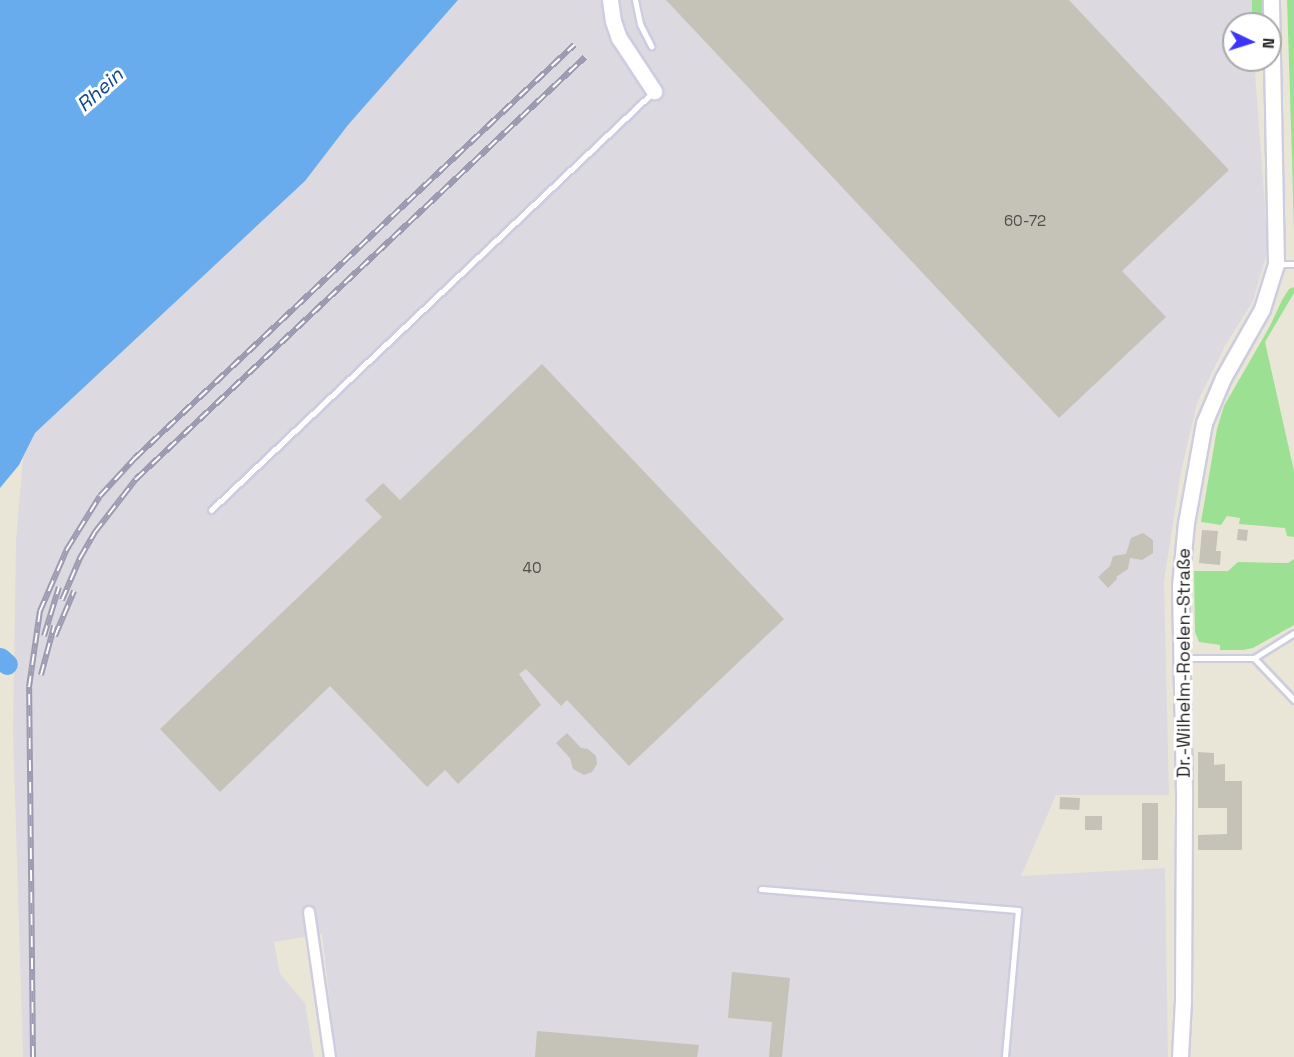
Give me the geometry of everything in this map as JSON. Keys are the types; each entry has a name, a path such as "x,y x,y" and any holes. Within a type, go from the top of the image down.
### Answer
{"main road":[{"path":"610,0 613,21 619,38 654,91"},
{"name":"Dr.-Wilhelm-Roelen-Straße","path":"1180,1057 1184,815 1180,586 1186,523 1204,423 1223,378 1262,309 1276,264 1271,0"}],"street":[{"path":"309,912 330,1057"}],"lane":[{"path":"635,0 640,24 651,46"},
{"path":"211,510 654,91"},
{"path":"1276,264 1294,264"},
{"path":"1181,658 1254,658 1294,633"},
{"path":"1254,658 1294,700"},
{"path":"761,889 1018,910 1005,1057"}],"shaded area":[{"path":"458,0 1252,0 1252,12 1222,12 1222,72 1255,72 1267,232 1266,256 1253,301 1225,346 1197,403 1181,472 1164,581 1169,795 1056,795 1021,876 1165,868 1168,1057 336,1057 322,934 274,942 280,974 305,1003 314,1057 23,1057 13,732 16,541 23,458 35,433 305,181 348,125"}],"green space":[{"path":"1252,0 1265,0 1265,12 1252,12"},
{"path":"1287,0 1294,0 1294,233 1292,159"},
{"path":"1294,287 1294,293 1265,342 1294,471 1294,537 1287,536 1285,528 1239,524 1240,518 1227,516 1221,525 1201,522 1217,429 1224,406 1270,326 1282,300 1289,289"},
{"path":"1294,559 1294,625 1253,648 1243,650 1220,650 1220,645 1199,642 1195,632 1194,571 1228,571 1238,562 1288,563"}],"water":[{"name":"Rhein","path":"0,0 458,0 348,125 305,181 35,433 19,465 0,488"}],"building":[{"path":"666,0 1069,0 1229,170 1122,271 1166,317 1059,418"},
{"path":"542,364 784,619 629,766 567,700 561,706 526,669 519,674 541,705 458,784 445,770 427,787 330,686 220,792 160,729 382,517 365,500 383,483 400,500"},
{"path":"1238,529 1248,530 1247,541 1237,540"},
{"path":"1202,530 1218,531 1216,551 1221,551 1220,565 1199,563"},
{"path":"1143,533 1153,540 1153,553 1142,560 1130,558 1128,569 1116,577 1117,579 1108,588 1098,577 1110,566 1113,556 1126,554 1131,538"},
{"path":"567,733 581,748 588,749 596,756 597,764 592,772 584,775 573,769 570,758 556,743"},
{"path":"1198,752 1214,753 1214,765 1225,764 1225,781 1242,781 1242,850 1198,850 1198,835 1227,834 1227,808 1198,808"},
{"path":"1060,797 1080,798 1079,810 1059,809"},
{"path":"1142,803 1158,803 1158,860 1142,860"},
{"path":"1085,816 1102,816 1102,830 1085,830"},
{"path":"732,972 790,978 782,1057 769,1057 772,1022 728,1018"},
{"path":"537,1031 699,1045 697,1057 535,1057"}],"waterway":[{"path":"0,658 7,664"}],"railway":[{"path":"33,1057 29,687 40,611 67,549 100,496 135,458 574,45"},
{"path":"62,600 80,558 95,532 136,479 585,57"},
{"path":"44,636 59,587"},
{"path":"55,636 74,591"},
{"path":"41,675 54,626"}]}
